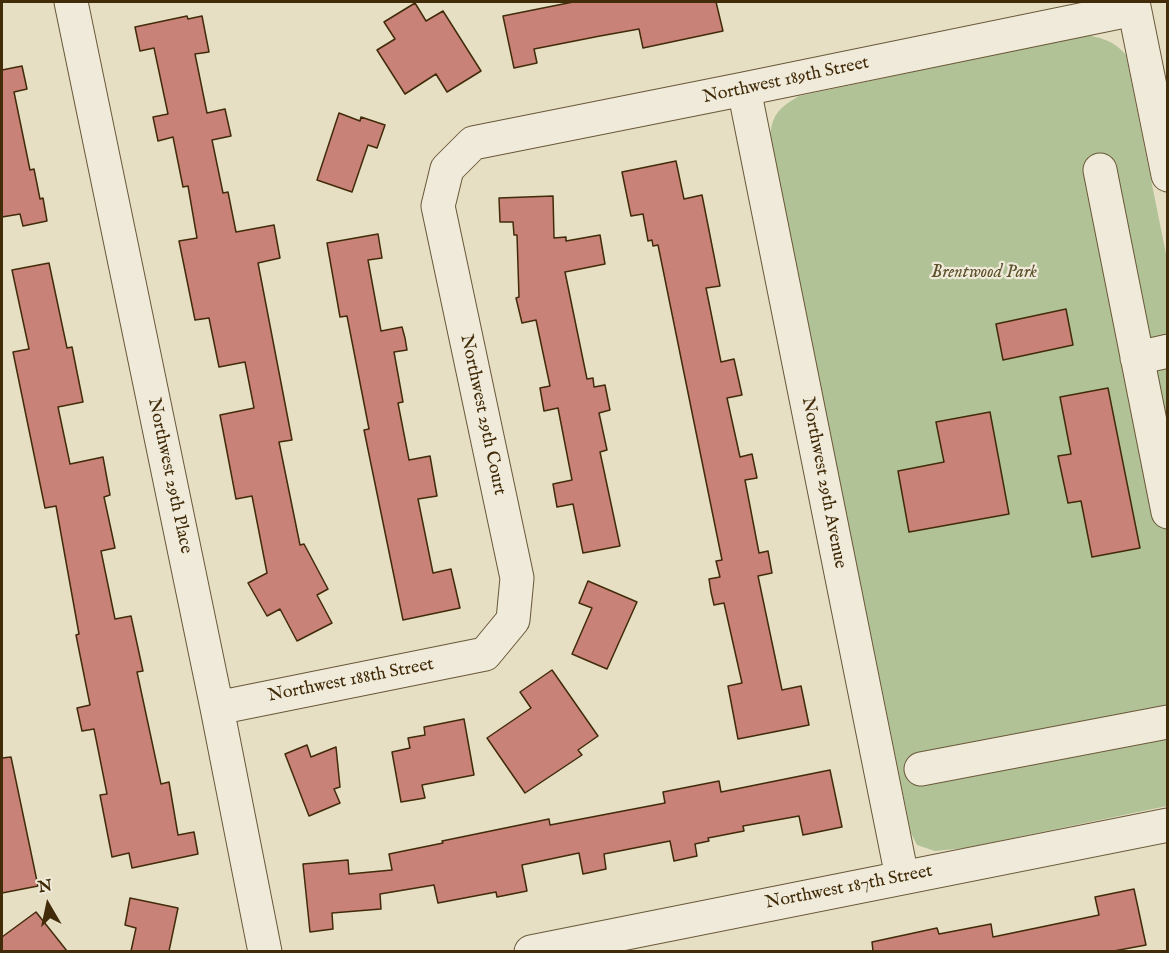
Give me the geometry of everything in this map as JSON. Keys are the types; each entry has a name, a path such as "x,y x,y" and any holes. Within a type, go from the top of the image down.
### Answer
{"street":[{"name":"Northwest 29th Place","path":"71,2 265,951"},
{"name":"Northwest 189th Street","path":"447,169 473,143 744,89 1134,5"},
{"path":"1134,5 1167,175"},
{"name":"Northwest 29th Avenue","path":"744,89 902,877"},
{"name":"Northwest 29th Court","path":"447,169 438,206 517,578 513,620 485,654"},
{"path":"1100,170 1152,355 1167,512"},
{"name":"Northwest 188th Street","path":"217,708 485,654"},
{"path":"921,769 1167,723"},
{"name":"Northwest 187th Street","path":"531,951 1167,825"}],"green space":[{"name":"Brentwood Park","path":"1088,35 1104,39 1126,55 1167,259 1167,806 965,848 935,851 917,845 911,833 770,138 771,130 778,112 799,96"}],"building":[{"path":"573,2 716,2 723,31 643,48 639,29 534,49 537,63 514,68 503,16"},
{"path":"415,3 426,21 443,11 481,71 447,92 436,74 405,94 377,50 395,39 384,22"},
{"path":"187,16 188,19 202,16 209,52 195,54 207,113 225,109 231,136 212,140 223,193 228,192 236,232 274,225 280,258 258,263 292,440 279,442 300,545 304,544 328,589 317,595 332,623 297,641 280,609 267,616 248,583 267,573 252,496 236,499 220,415 254,408 245,362 219,367 209,318 195,320 179,241 197,238 188,186 183,187 173,137 158,141 153,117 168,114 154,48 140,51 135,27"},
{"path":"22,66 27,89 14,92 30,170 34,169 47,221 23,226 20,214 2,217 2,70"},
{"path":"339,113 360,121 361,117 385,125 377,148 368,145 352,192 317,180"},
{"path":"676,161 684,199 702,195 720,286 706,288 721,362 734,359 742,395 727,398 740,457 752,454 757,478 745,480 759,553 768,551 772,573 758,576 782,690 801,686 809,725 738,739 728,686 742,683 724,603 714,605 711,592 709,579 720,577 716,561 722,560 658,245 653,246 652,240 648,241 643,214 631,216 622,172"},
{"path":"553,196 554,238 566,237 566,241 600,235 605,264 565,272 587,379 593,378 594,387 605,385 610,410 599,413 607,450 600,452 620,546 583,553 573,504 557,507 553,484 572,480 558,408 544,411 540,388 550,386 536,320 522,323 516,298 519,297 517,235 514,235 513,222 500,222 499,198"},
{"path":"378,234 382,258 368,260 381,331 402,327 405,338 407,350 394,352 403,402 398,403 409,460 430,456 437,496 418,499 433,573 451,569 460,608 403,620 364,430 369,429 347,316 340,317 327,243"},
{"path":"49,263 67,348 72,347 83,402 58,407 70,464 103,457 110,495 104,497 115,548 101,551 115,619 131,616 143,671 137,672 161,784 169,782 178,835 194,832 198,854 132,868 129,853 112,857 100,795 107,794 94,729 82,731 77,708 90,705 76,635 79,634 56,506 45,508 13,352 29,349 12,270"},
{"path":"1066,309 1073,345 1003,360 996,324"},
{"path":"1108,388 1140,548 1092,557 1081,501 1068,503 1058,456 1071,454 1060,397"},
{"path":"990,412 1009,514 909,532 898,471 944,462 936,422"},
{"path":"588,581 637,602 607,669 572,654 592,608 579,603"},
{"path":"552,670 598,736 578,750 582,755 525,793 487,738 531,708 520,692"},
{"path":"464,719 474,775 422,785 425,798 401,802 392,752 410,748 408,738 425,735 424,727"},
{"path":"307,745 311,757 336,747 340,787 334,789 340,803 309,816 285,754"},
{"path":"11,757 38,886 2,893 2,758"},
{"path":"830,770 842,827 803,835 799,816 743,826 744,831 708,838 709,841 695,844 697,856 674,861 670,841 604,854 606,869 583,874 579,853 522,865 527,891 497,897 496,892 438,903 434,885 380,894 381,909 332,913 333,929 310,932 303,864 348,860 349,874 392,870 389,854 443,843 442,841 549,819 550,825 665,803 663,792 719,781 721,792"},
{"path":"1134,889 1146,945 1114,951 873,951 872,942 937,928 939,934 991,924 993,937 1099,915 1095,897"},
{"path":"130,898 178,908 169,951 131,951 136,928 125,925"},
{"path":"36,912 67,951 2,951 2,937"}]}
